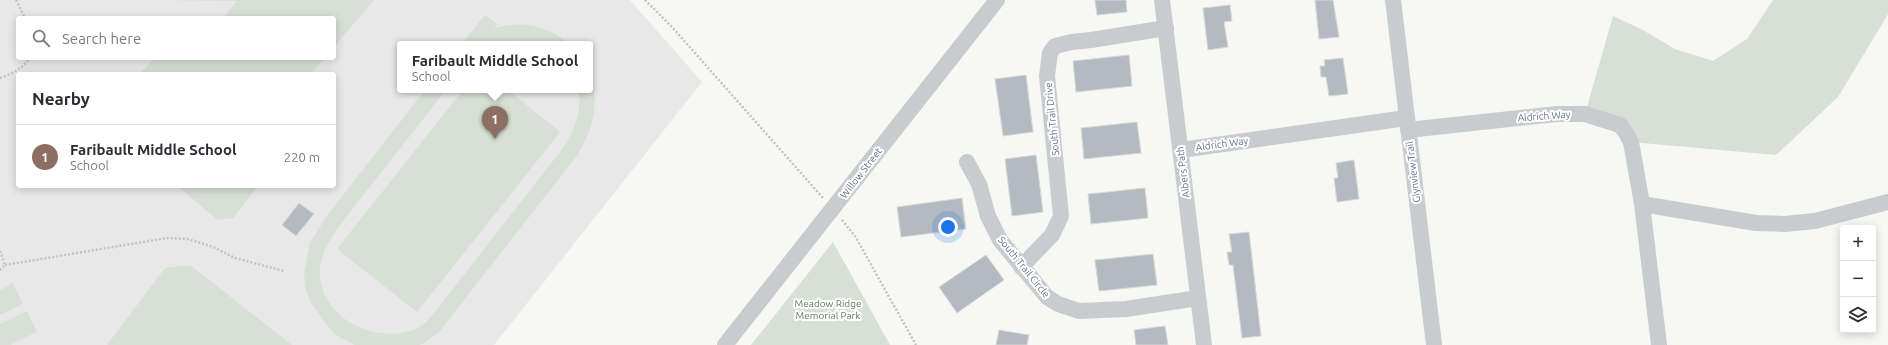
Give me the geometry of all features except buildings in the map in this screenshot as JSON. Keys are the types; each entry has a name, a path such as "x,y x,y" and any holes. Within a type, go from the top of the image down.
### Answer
{"street":[{"name":"Willow Street","path":"725,345 997,0"},
{"name":"Albers Path","path":"1162,0 1204,345"},
{"name":"Glynview Trail","path":"1393,0 1434,345"},
{"name":"South Trail Drive","path":"1021,267 1052,235 1061,216 1047,76 1050,53 1056,46 1072,42 1166,28"},
{"name":"Aldrich Way","path":"1180,150 1407,124 1557,114 1585,114 1620,125 1631,142 1642,204 1659,345"},
{"name":"South Trail Circle","path":"967,162 979,184 988,216 1000,240 1047,297 1058,304 1079,311 1126,309 1198,298"},
{"path":"1642,204 1756,222 1785,224 1815,221 1888,202"}],"path":[{"path":"16,0 23,16"},
{"path":"645,0 672,27 833,209 855,236 916,345"},
{"path":"0,78 25,66 29,60"},
{"path":"0,270 5,265 167,238 188,239 213,247 235,258 284,271"},
{"path":"0,251 5,265"}],"shaded area":[{"path":"0,0 630,0 702,82 494,345 0,345"}],"green space":[{"path":"160,0 374,0 336,45 336,16 225,16 237,1"},
{"path":"1773,0 1888,0 1888,14 1838,97 1776,155 1631,142 1626,133 1585,114 1613,16 1641,29 1675,49 1713,61 1747,39"},
{"path":"485,15 497,24 494,28 514,25 533,26 552,32 565,41 519,40 464,41"},
{"path":"152,60 323,60 313,72 142,72"},
{"path":"593,85 594,107 593,117 591,127 582,147 576,157 439,332 419,345 355,345 339,337 329,328 311,303 306,290 304,274 310,243 326,217 423,93 444,93 339,226 321,260 320,273 323,289 330,303 340,315 353,324 368,330 385,333 401,333 416,329 431,317 563,148 574,128 578,113 578,93 593,93"},
{"path":"461,93 512,93 560,132 417,312 337,249"},
{"path":"179,188 256,188 233,218 218,220"},
{"name":"Meadow Ridge Memorial Park","path":"833,242 890,345 751,345"},
{"path":"190,265 292,345 107,345 165,268"},
{"path":"13,283 23,304 0,315 0,290"},
{"path":"27,311 37,332 10,345 0,345 0,324"}],"place":[{"name":"Faribault Middle School","path":"495,139"}]}
